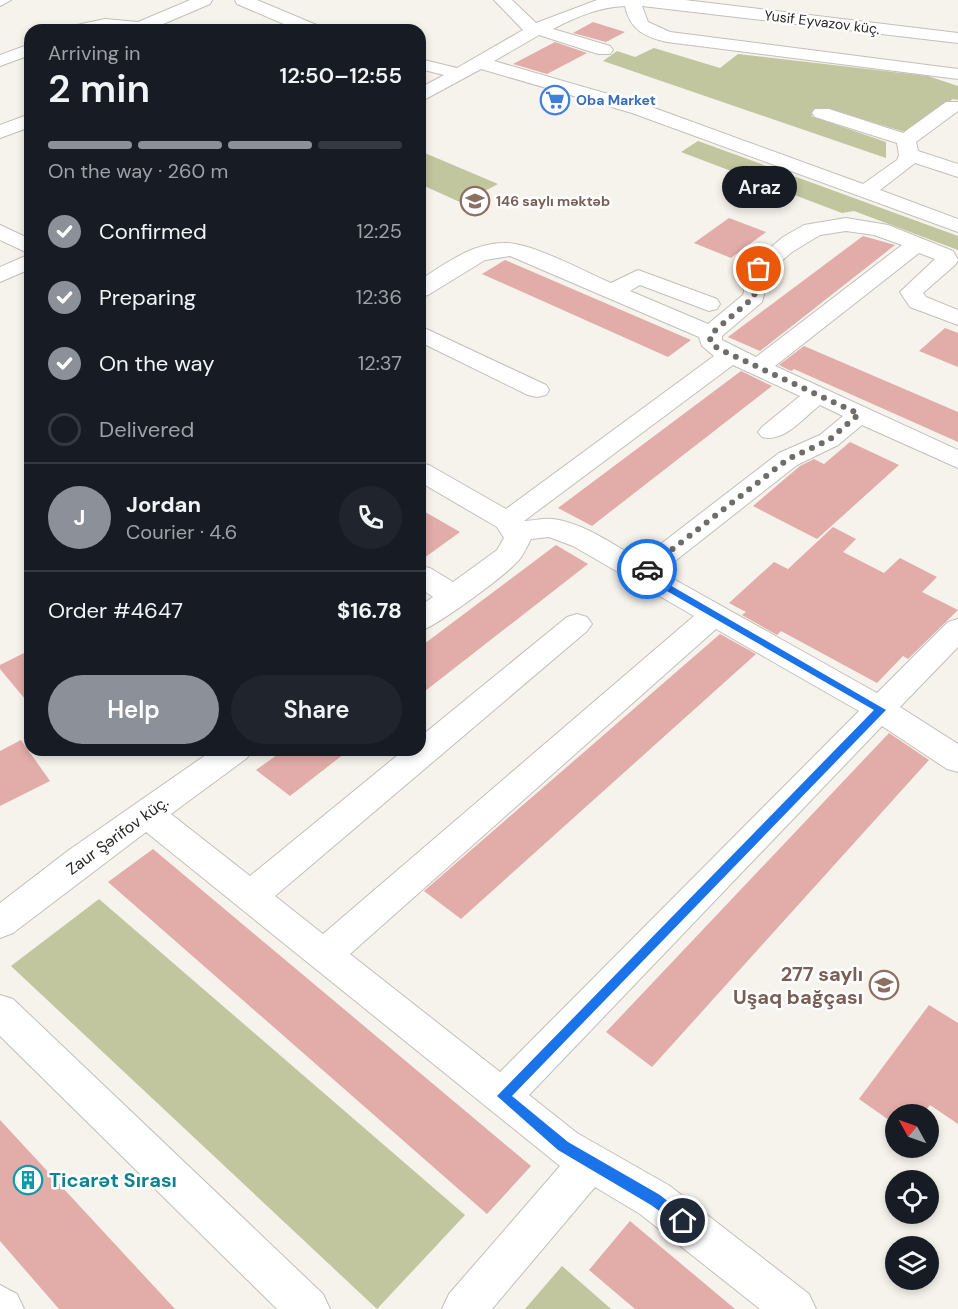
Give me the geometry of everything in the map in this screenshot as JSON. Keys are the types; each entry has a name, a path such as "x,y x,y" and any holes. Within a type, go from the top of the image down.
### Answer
{"street":[{"path":"155,24 204,0"},
{"path":"243,0 299,24"},
{"path":"502,0 525,23 538,30 604,50"},
{"path":"632,0 636,20 643,29 667,37 958,74"},
{"name":"Yusif Eyvazov küç.","path":"426,93 538,30 594,6 632,0 958,38"},
{"path":"829,23 837,5"},
{"path":"940,36 953,20"},
{"path":"585,61 643,29"},
{"path":"0,61 24,51"},
{"path":"480,63 639,109 958,226"},
{"path":"426,66 460,74"},
{"path":"547,83 566,72"},
{"path":"865,192 905,163 907,147 953,106"},
{"path":"822,113 907,147 958,171"},
{"path":"0,132 24,122"},
{"path":"958,318 913,297 911,292 946,260 945,256 863,225 812,230 759,269 754,297 711,334 710,341 732,355 958,460"},
{"path":"0,231 24,245"},
{"path":"759,367 917,244"},
{"path":"426,287 487,251 501,248 514,250 711,334"},
{"path":"0,275 24,264"},
{"path":"613,292 638,277 709,304"},
{"path":"426,336 537,390"},
{"path":"512,526 732,355"},
{"path":"771,432 817,395"},
{"path":"642,573 788,459 829,440 859,414"},
{"path":"426,475 512,526 544,528 567,533 642,573 881,710 958,760"},
{"path":"426,617 507,556 518,538 512,526"},
{"path":"426,579 455,597"},
{"path":"326,954 714,615"},
{"path":"426,750 578,624"},
{"path":"503,1096 958,629"},
{"name":"Zaur Şərifov küç.","path":"5,910 227,756"},
{"path":"250,895 418,756"},
{"path":"146,813 326,954 563,1146 655,1200 794,1309"},
{"path":"0,1011 308,1309"},
{"path":"464,1309 589,1162"}],"green space":[{"path":"654,48 720,68 738,54 928,76 958,86 958,100 953,99 905,132 826,108 811,116 886,142 886,158 603,61 617,51 635,57"},
{"path":"698,141 958,236 958,250 854,211 842,213 681,152"},
{"path":"426,154 498,184 462,203 426,187"},
{"path":"99,899 465,1215 377,1309 11,966"},
{"path":"562,1266 611,1309 525,1309"}],"building":[{"path":"593,22 625,32 606,42 573,33"},
{"path":"555,42 587,53 547,74 513,64"},
{"path":"729,218 766,232 731,258 694,243"},
{"path":"863,236 895,245 760,351 728,337"},
{"path":"505,260 691,340 668,357 482,274"},
{"path":"945,328 958,333 958,367 919,351"},
{"path":"804,346 958,412 958,442 794,369 791,371 779,365"},
{"path":"741,371 772,386 592,526 558,508"},
{"path":"850,442 899,465 817,539 753,506 800,466 814,459 824,464"},
{"path":"426,512 460,532 426,557"},
{"path":"833,527 856,539 843,552 884,573 900,558 937,577 922,592 958,610 908,659 903,656 877,683 781,631 777,635 742,615 746,612 729,603 774,562 788,569"},
{"path":"556,545 588,564 426,690 426,642"},
{"path":"720,634 756,654 461,919 424,891"},
{"path":"24,653 24,698 0,669 0,665"},
{"path":"889,733 929,760 652,1067 606,1032"},
{"path":"21,740 24,744 24,756 32,756 50,781 0,806 0,751"},
{"path":"276,756 341,756 290,796 256,770"},
{"path":"153,849 531,1166 487,1214 108,882"},
{"path":"929,1005 958,1023 958,1124 939,1111 939,1104 885,1104 885,1117 859,1099"},
{"name":"Ticarət Sırası","path":"0,1120 175,1309 59,1309 0,1241"},
{"path":"630,1221 735,1309 635,1309 589,1270"}],"way so far":[{"path":"647,569 788,459 829,440 859,414 717,348 710,341 711,334 754,297 758,286 756,277 759,269"}],"place":[{"name":"Oba Market","path":"555,100"},
{"name":"146 saylı məktəb","path":"475,201"},
{"name":"Araz","path":"759,269"},
{"name":"277 saylı Uşaq bağçası","path":"884,985"},
{"name":"Ticarət Sırası","path":"28,1180"}],"route":[{"path":"647,569 642,573 881,710 503,1096 563,1146 655,1200 683,1221"}]}
